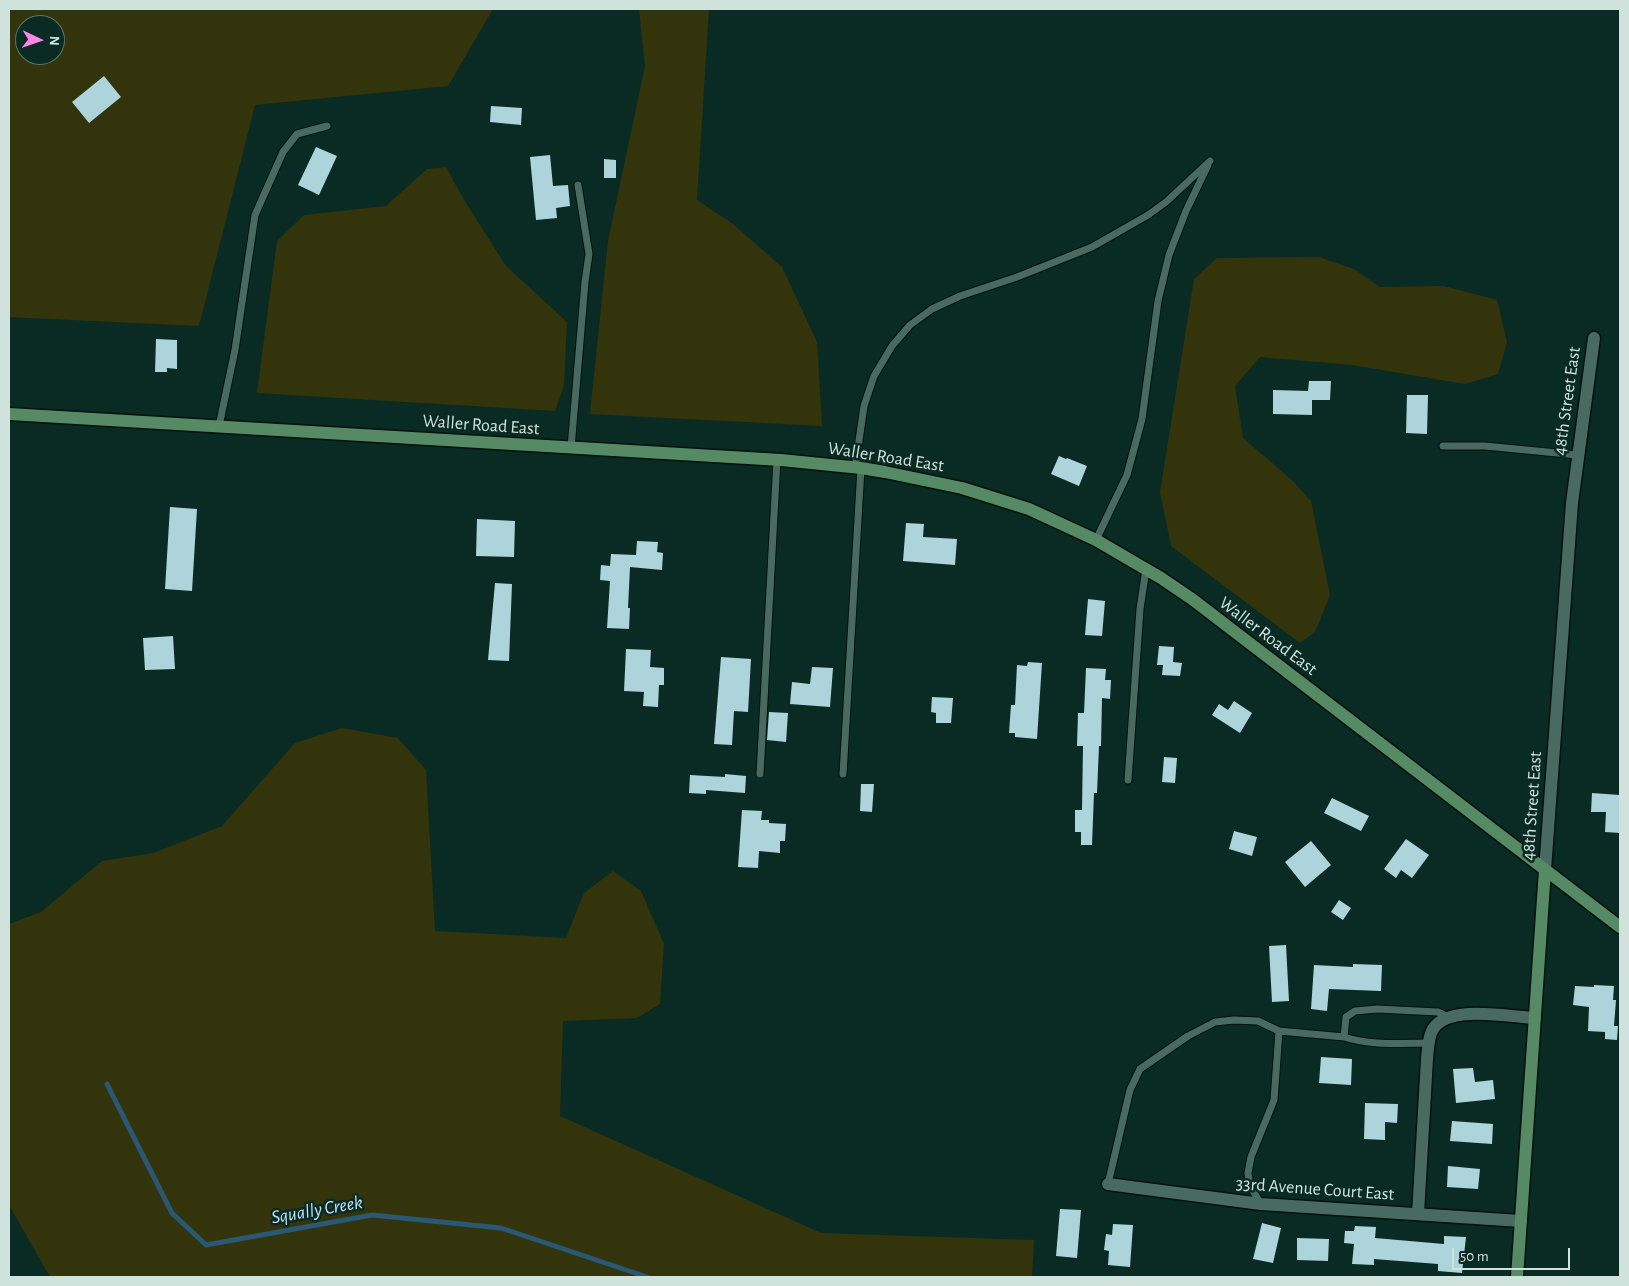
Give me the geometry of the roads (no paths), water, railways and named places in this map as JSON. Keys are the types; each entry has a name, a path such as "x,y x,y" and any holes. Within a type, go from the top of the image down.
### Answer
{"street":[{"name":"48th Street East","path":"1517,1277 1572,503 1594,338"},
{"name":"Waller Road East","path":"9,414 776,460 858,468 962,488 1029,509 1096,540 1192,599 1620,927"},
{"path":"1418,1214 1429,1043 1433,1029 1444,1020 1471,1014 1535,1018"},
{"name":"33rd Avenue Court East","path":"1108,1184 1262,1204 1521,1222"}],"lane":[{"path":"219,426 235,350 256,215 283,152 297,134 327,126"},
{"path":"843,774 858,468 864,406 874,376 892,346 910,325 932,309 960,296 1017,277 1092,247 1148,215 1166,202 1210,160 1169,255 1158,301 1142,419 1127,475 1096,540"},
{"path":"571,448 589,254 578,185"},
{"path":"1443,446 1485,446 1578,455"},
{"path":"760,774 776,460"},
{"path":"1128,780 1140,610 1146,569"},
{"path":"1344,1036 1346,1017 1355,1011 1377,1009 1438,1012 1444,1020"},
{"path":"1108,1184 1130,1090 1140,1070 1188,1036 1215,1022 1234,1020 1258,1021 1279,1031 1344,1036 1356,1041 1374,1044 1429,1043"},
{"path":"1262,1204 1250,1186 1248,1173 1251,1157 1274,1100 1279,1031"}],"waterway":[{"name":"Squally Creek","path":"107,1084 172,1213 206,1245 372,1215 501,1228 647,1277"}]}
